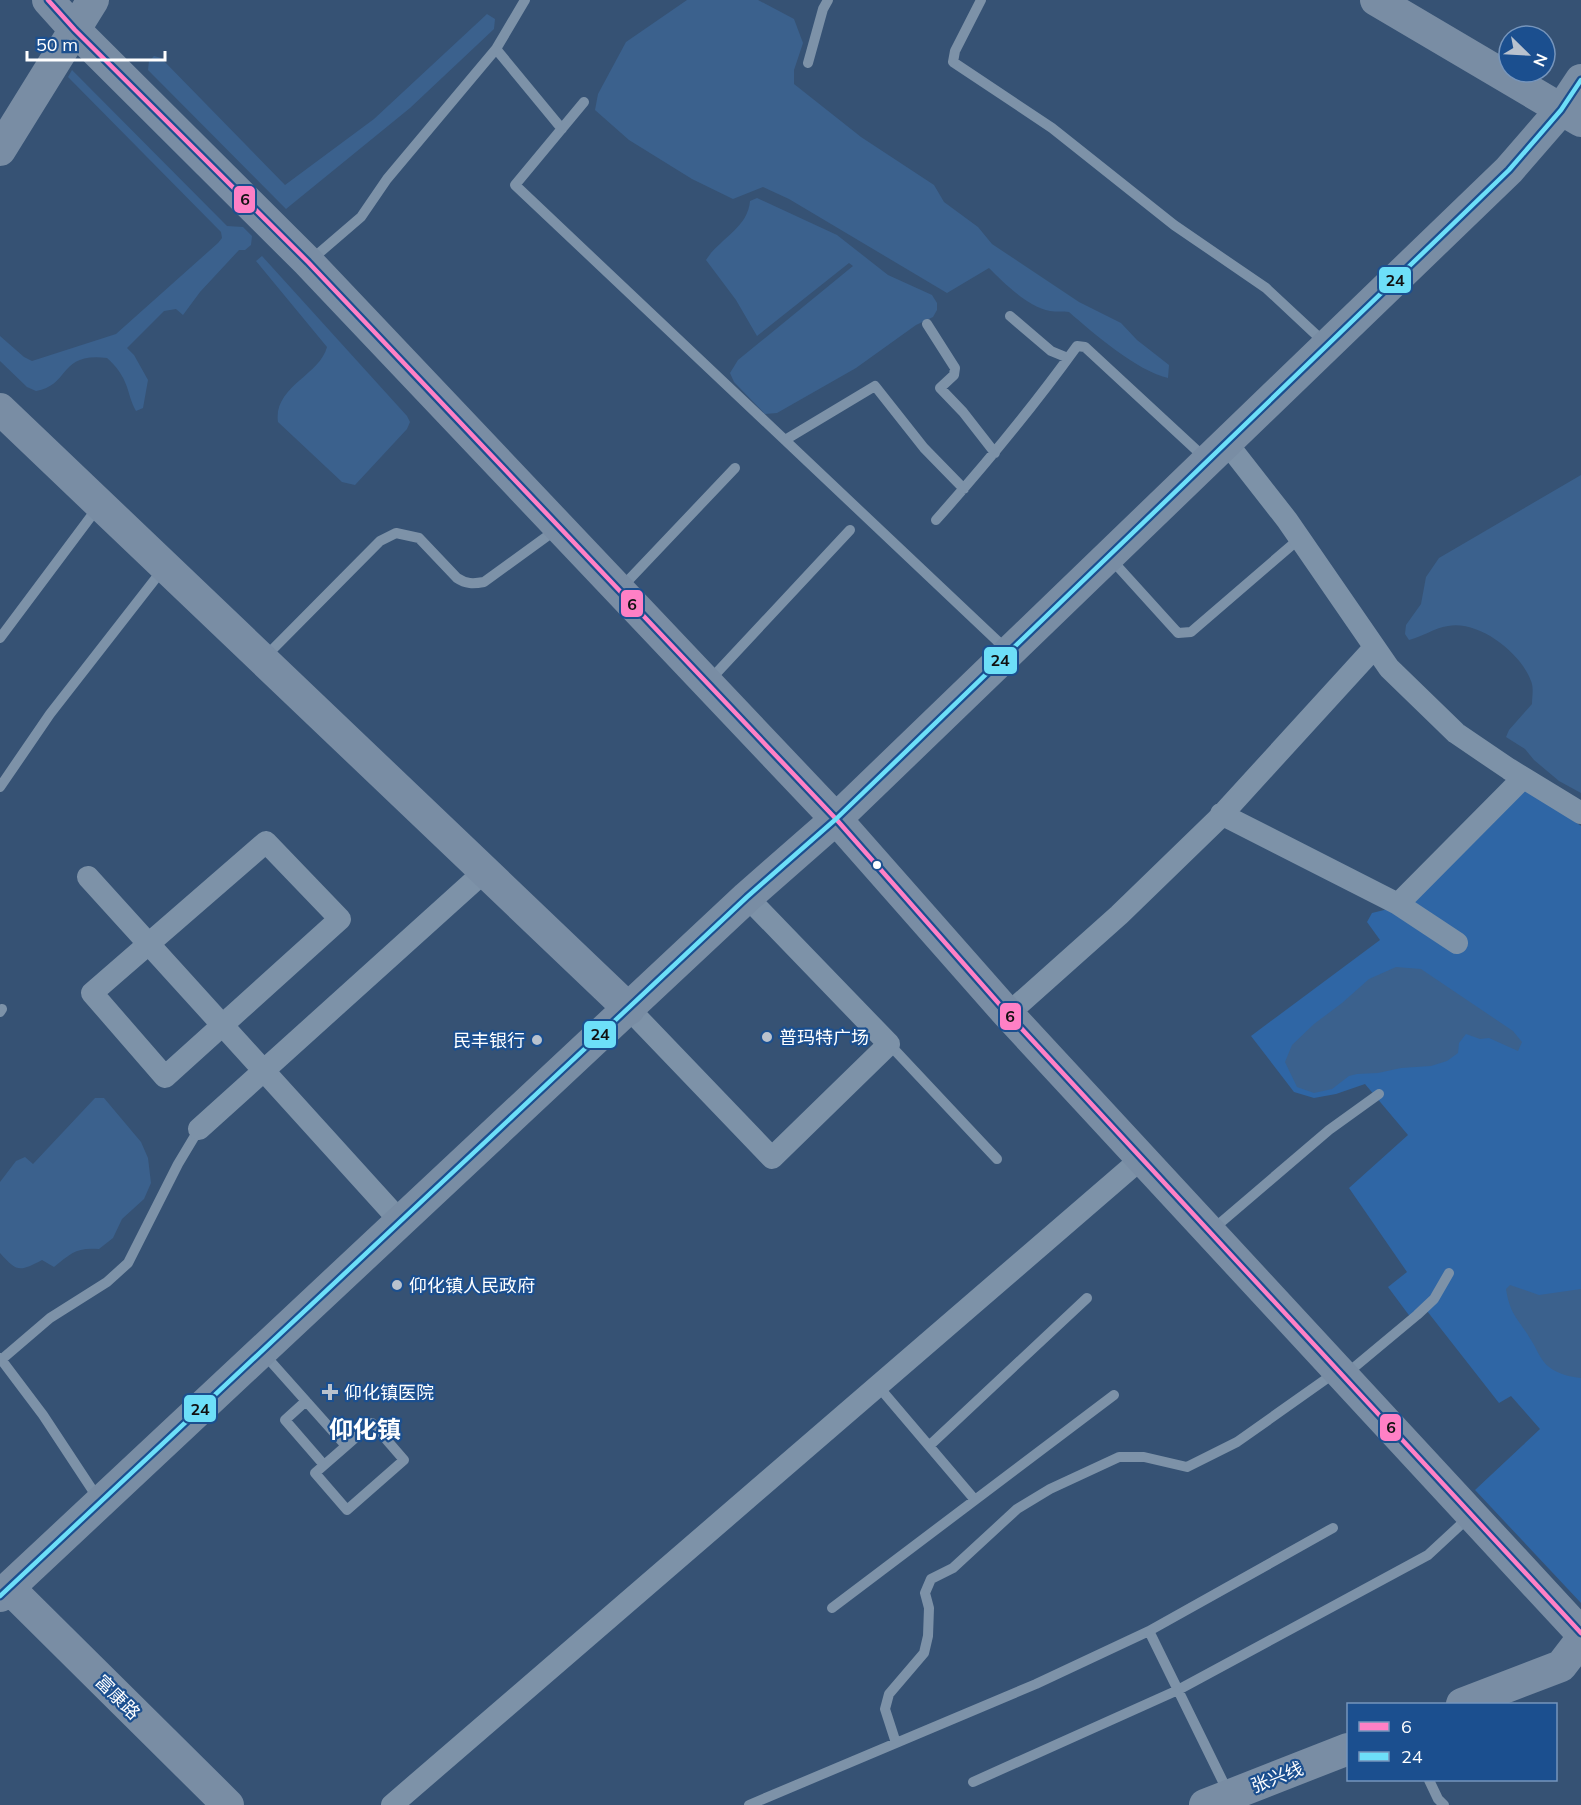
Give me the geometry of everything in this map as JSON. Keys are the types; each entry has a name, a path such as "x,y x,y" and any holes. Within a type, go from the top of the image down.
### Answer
{"street":[{"path":"48,0 75,30 308,262 837,819 1008,1014 1581,1633"},
{"path":"0,150 93,0"},
{"path":"1376,0 1571,116"},
{"path":"4,1592 747,897 837,819 1008,651 1513,166 1571,116 1581,80"},
{"path":"0,409 628,1009 772,1158 889,1044 747,897"},
{"path":"1217,451 1287,520 1389,668 1455,733 1581,813"},
{"path":"1008,1014 1119,915 1221,814 1374,648"},
{"path":"1398,903 1523,778"},
{"path":"1221,814 1398,903 1457,943"},
{"path":"266,842 340,919 165,1077 92,993 149,944 266,842"},
{"path":"200,1129 485,871"},
{"path":"88,877 401,1222"},
{"path":"392,1805 1142,1158"},
{"name":"富康路","path":"4,1592 228,1805"},
{"path":"1465,1703 1561,1666 1581,1640"},
{"name":"张兴线","path":"1217,1800 1347,1749"}],"lane":[{"path":"308,262 361,217 387,180 496,49 525,0"},
{"path":"808,63 823,9 828,0"},
{"path":"981,0 955,51 953,62 1052,128 1174,225 1266,288 1327,345"},
{"path":"496,49 562,129"},
{"path":"584,102 515,185 1008,651"},
{"path":"1010,316 1051,351 1068,358"},
{"path":"927,324 955,368 954,375 940,388 963,411 995,453"},
{"path":"936,520 995,453 1077,346 1084,347 1217,451"},
{"path":"785,440 874,386 924,448 964,489"},
{"path":"619,590 735,468"},
{"path":"0,638 100,505"},
{"path":"262,659 380,541 396,533 419,538 457,578 475,584 484,582 559,527"},
{"path":"707,683 850,530"},
{"path":"1108,555 1178,633 1191,632 1299,539"},
{"path":"0,787 50,714 165,567"},
{"path":"889,1044 997,1159"},
{"path":"1210,1232 1329,1130 1379,1094"},
{"path":"101,1502 43,1415 1,1359 50,1318 107,1282 128,1263 178,1164 200,1129"},
{"path":"896,1743 885,1709 889,1694 924,1653 928,1636 929,1608 925,1593 931,1579 954,1568 1017,1509 1050,1489 1119,1457 1144,1457 1187,1467 1237,1442 1341,1373 1417,1315 1434,1299 1449,1274"},
{"path":"929,1446 1087,1298"},
{"path":"261,1352 346,1446"},
{"path":"878,1386 975,1500"},
{"path":"832,1608 1114,1395"},
{"path":"306,1401 285,1420 324,1465"},
{"path":"372,1423 404,1460 347,1510 315,1473 346,1446 372,1423"},
{"path":"972,1782 1178,1690 1428,1555 1472,1515"},
{"path":"749,1805 1036,1684 1149,1631 1333,1528"},
{"path":"1149,1631 1178,1690 1217,1800"},
{"path":"1430,1781 1438,1803"}],"shaded area":[{"path":"687,0 758,0 794,19 803,43 794,70 794,84 861,137 934,185 944,202 978,227 992,244 1079,302 1121,323 1137,340 1169,365 1168,378 1129,360 1069,312 1050,311 1033,305 1017,294 989,268 947,293 789,199 763,187 733,199 692,179 629,140 595,110 598,94 626,42"},
{"path":"487,14 495,19 494,29 410,108 286,209 148,70 149,61 154,56 161,58 285,185 374,119"},
{"path":"72,70 227,226 243,227 252,236 251,245 245,250 239,250 200,292 183,315 176,309 164,311 127,348 134,355 148,380 143,408 136,411 123,379 107,358 91,357 80,360 72,364 47,388 36,391 27,387 0,361 0,336 32,361 116,334 222,238 221,232 68,77"},
{"path":"757,198 837,235 888,275 932,295 937,303 937,310 933,317 916,325 856,368 777,413 765,414 734,382 730,373 738,360 853,266 849,263 757,336 736,300 706,260 739,226 750,201"},
{"path":"262,256 410,422 407,429 355,485 342,482 278,422 278,410 283,399 289,390 316,366 327,347 256,261"},
{"path":"1581,475 1581,793 1559,781 1534,760 1525,749 1506,737 1509,730 1532,704 1533,692 1526,670 1509,650 1485,633 1460,625 1443,627 1409,640 1405,634 1406,625 1421,604 1426,577 1439,558"},
{"path":"1524,786 1581,826 1581,1603 1475,1490 1540,1429 1511,1396 1499,1403 1427,1311 1414,1322 1388,1287 1407,1272 1349,1188 1408,1135 1365,1084 1336,1094 1314,1098 1294,1092 1251,1036 1380,940 1367,922 1372,913 1392,908"},
{"path":"1396,967 1421,969 1513,1031 1522,1042 1518,1051 1489,1038 1480,1039 1466,1034 1459,1043 1458,1053 1447,1061 1431,1066 1357,1074 1349,1076 1332,1089 1314,1093 1297,1087 1285,1062 1292,1045 1369,979"},
{"path":"95,1098 104,1098 141,1142 148,1158 151,1183 144,1199 122,1219 113,1238 99,1249 75,1252 54,1267 42,1260 28,1267 15,1267 0,1253 0,1182 16,1161 25,1157 33,1164"},
{"path":"1510,1285 1539,1295 1581,1289 1581,1378 1560,1373 1543,1361 1512,1311 1506,1289"}],"transit line":[{"name":"6","path":"48,0 75,30 308,262 836,819 1008,1014 1581,1633"},
{"name":"24","path":"0,1596 747,897 836,819 1509,170 1561,110 1581,80"}],"place":[{"name":"普玛特广场","path":"767,1037"},
{"name":"民丰银行","path":"537,1040"},
{"name":"仰化镇人民政府","path":"397,1285"},
{"name":"仰化镇医院","path":"330,1392"}],"district":[{"name":"仰化镇","path":"365,1429"}]}
